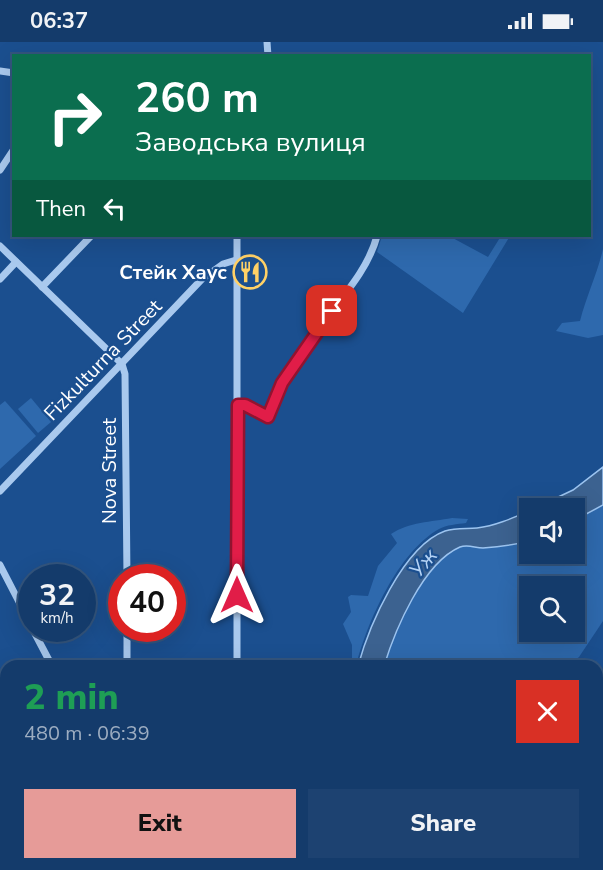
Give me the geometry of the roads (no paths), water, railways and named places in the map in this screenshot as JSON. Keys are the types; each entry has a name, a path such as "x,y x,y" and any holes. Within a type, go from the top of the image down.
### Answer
{"street":[{"path":"0,170 12,152"},
{"path":"42,287 90,237"},
{"path":"237,237 237,660"},
{"path":"238,405 245,405 268,417 282,383 366,264 377,237"},
{"path":"0,246 122,364"},
{"name":"Fizkulturna Street","path":"0,491 202,279 223,264 236,260"},
{"path":"0,279 16,262"},
{"name":"Nova Street","path":"122,364 125,374 127,564"},
{"path":"0,566 18,601"},
{"path":"39,642 49,660"},
{"path":"127,642 127,660"}],"water":[{"path":"603,467 603,505 585,515 585,498 556,498 573,490"},
{"name":"Уж","path":"519,515 519,543 489,548 463,546 447,555 434,567 412,599 395,634 386,660 360,660 379,610 402,570 415,553 430,539 445,531 490,525"}],"place":[{"name":"Стейк Хаус","path":"250,272"}]}
